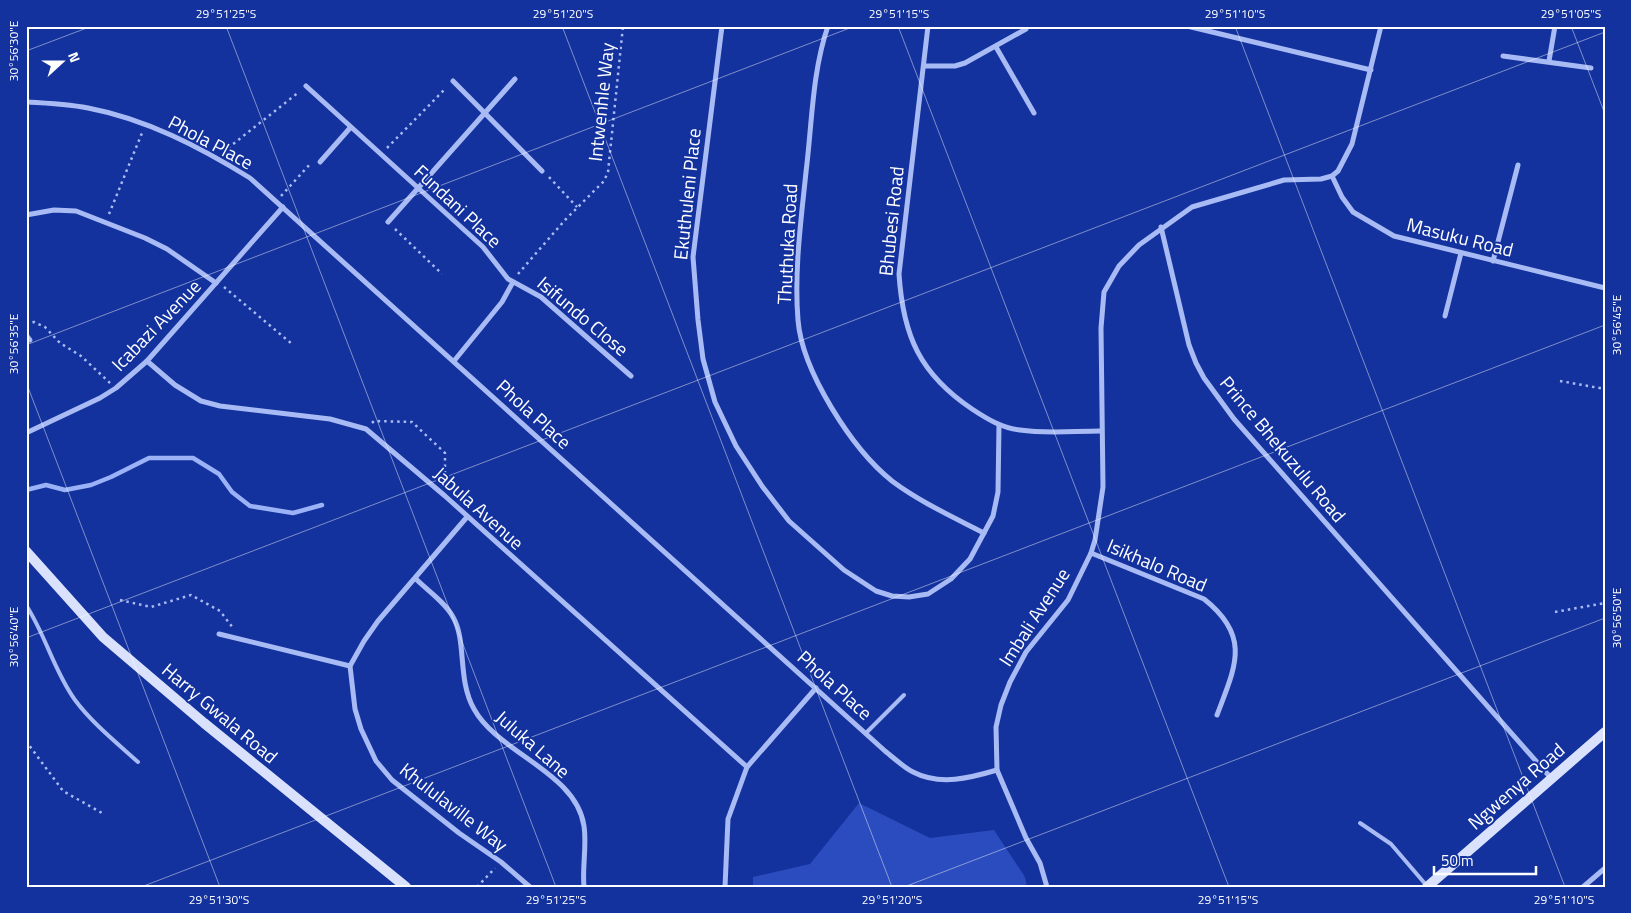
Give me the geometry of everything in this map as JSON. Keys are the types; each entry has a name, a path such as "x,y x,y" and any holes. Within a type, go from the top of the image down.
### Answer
{"main road":[{"name":"Harry Gwala Road","path":"26,550 103,637 204,723 406,887"},
{"name":"Ngwenya Road","path":"1427,887 1605,732"}],"street":[{"name":"Ekuthuleni Place","path":"722,26 693,257 703,358 715,402 736,446 762,486 789,521 844,570 876,591 892,596 909,598 928,594 951,579 970,559 993,516 998,492 999,425"},
{"name":"Thuthuka Road","path":"828,26 819,66 797,256 798,321 810,366 821,390 844,426 862,450 890,479 913,496 984,533"},
{"name":"Bhubesi Road","path":"928,26 899,274 903,314 917,353 938,382 963,403 999,425 1021,430 1100,431"},
{"path":"1187,26 1371,70"},
{"path":"1161,227 1192,207 1207,202 1284,180 1321,179 1332,176 1344,163 1352,144 1381,26"},
{"path":"1549,61 1555,26"},
{"path":"924,66 960,65 977,58 1026,29"},
{"path":"996,47 1034,113"},
{"path":"1503,56 1591,68"},
{"path":"388,222 486,114 515,79"},
{"path":"453,81 542,171"},
{"name":"Fundani Place","path":"306,86 483,247 513,282"},
{"name":"Phola Place","path":"26,102 87,108 145,125 184,140 250,178 866,733 912,772 948,780 974,777 997,770"},
{"path":"320,162 350,128"},
{"path":"1493,261 1518,165"},
{"name":"Masuku Road","path":"1332,176 1342,197 1354,212 1394,236 1605,288"},
{"name":"Icabazi Avenue","path":"26,433 80,408 116,388 147,361 283,207"},
{"path":"26,215 54,210 76,211 167,249 216,284"},
{"name":"Imbali Avenue","path":"1047,887 1040,863 1026,838 997,770 996,727 1001,705 1010,682 1026,652 1068,600 1091,553 1099,518 1103,487 1100,431 1100,328 1104,292 1119,266 1139,244 1161,227"},
{"name":"Prince Bhekuzulu Road","path":"1161,227 1189,345 1204,378 1234,419 1551,778"},
{"path":"1445,316 1461,253"},
{"path":"454,361 490,317 513,282"},
{"name":"Isifundo Close","path":"513,282 526,286 541,297 631,376"},
{"path":"26,335 30,340"},
{"name":"Jabula Avenue","path":"147,361 175,385 202,401 220,406 330,419 366,429 445,496 747,768"},
{"path":"219,634 350,666 378,621 416,580 467,517"},
{"name":"Isikhalo Road","path":"1091,553 1204,599 1217,610 1228,624 1234,639 1236,656 1234,668 1217,715"},
{"name":"Juluka Lane","path":"416,580 453,617 459,633 462,675 474,709 488,728 559,784 578,810 584,826 584,887"},
{"name":"Khululaville Way","path":"350,666 355,709 361,729 376,761 400,786 458,833 501,862 530,887"},
{"path":"725,887 728,819 747,768 816,688"},
{"path":"1583,887 1604,869"}],"lane":[{"path":"26,605 40,628 56,668 76,702 138,762"},
{"path":"866,733 904,695"},
{"path":"1360,823 1391,844 1427,887"}],"path":[{"name":"Intwenhle Way","path":"577,207 604,180 610,162 623,26"},
{"path":"380,154 453,81"},
{"path":"216,157 306,86"},
{"path":"106,222 145,125"},
{"path":"277,201 309,164 320,162"},
{"path":"519,272 577,207 542,171"},
{"path":"388,222 442,274"},
{"path":"216,284 223,286 292,344"},
{"path":"26,323 34,322 45,327 60,343 81,356 116,388"},
{"path":"1560,381 1605,389"},
{"path":"366,429 374,421 412,422 445,453 445,496"},
{"path":"120,600 151,607 191,595 220,612 243,641"},
{"path":"1555,612 1605,603"},
{"path":"26,741 63,791 102,813"},
{"path":"477,887 501,862"}],"shaded area":[{"path":"859,803 930,838 994,830 1025,877 1027,887 753,887 753,877 810,864"}],"waterway":[{"path":"26,490 46,485 65,490 91,485 149,458 193,458 219,474 232,492 250,506 293,513 322,505"}]}
